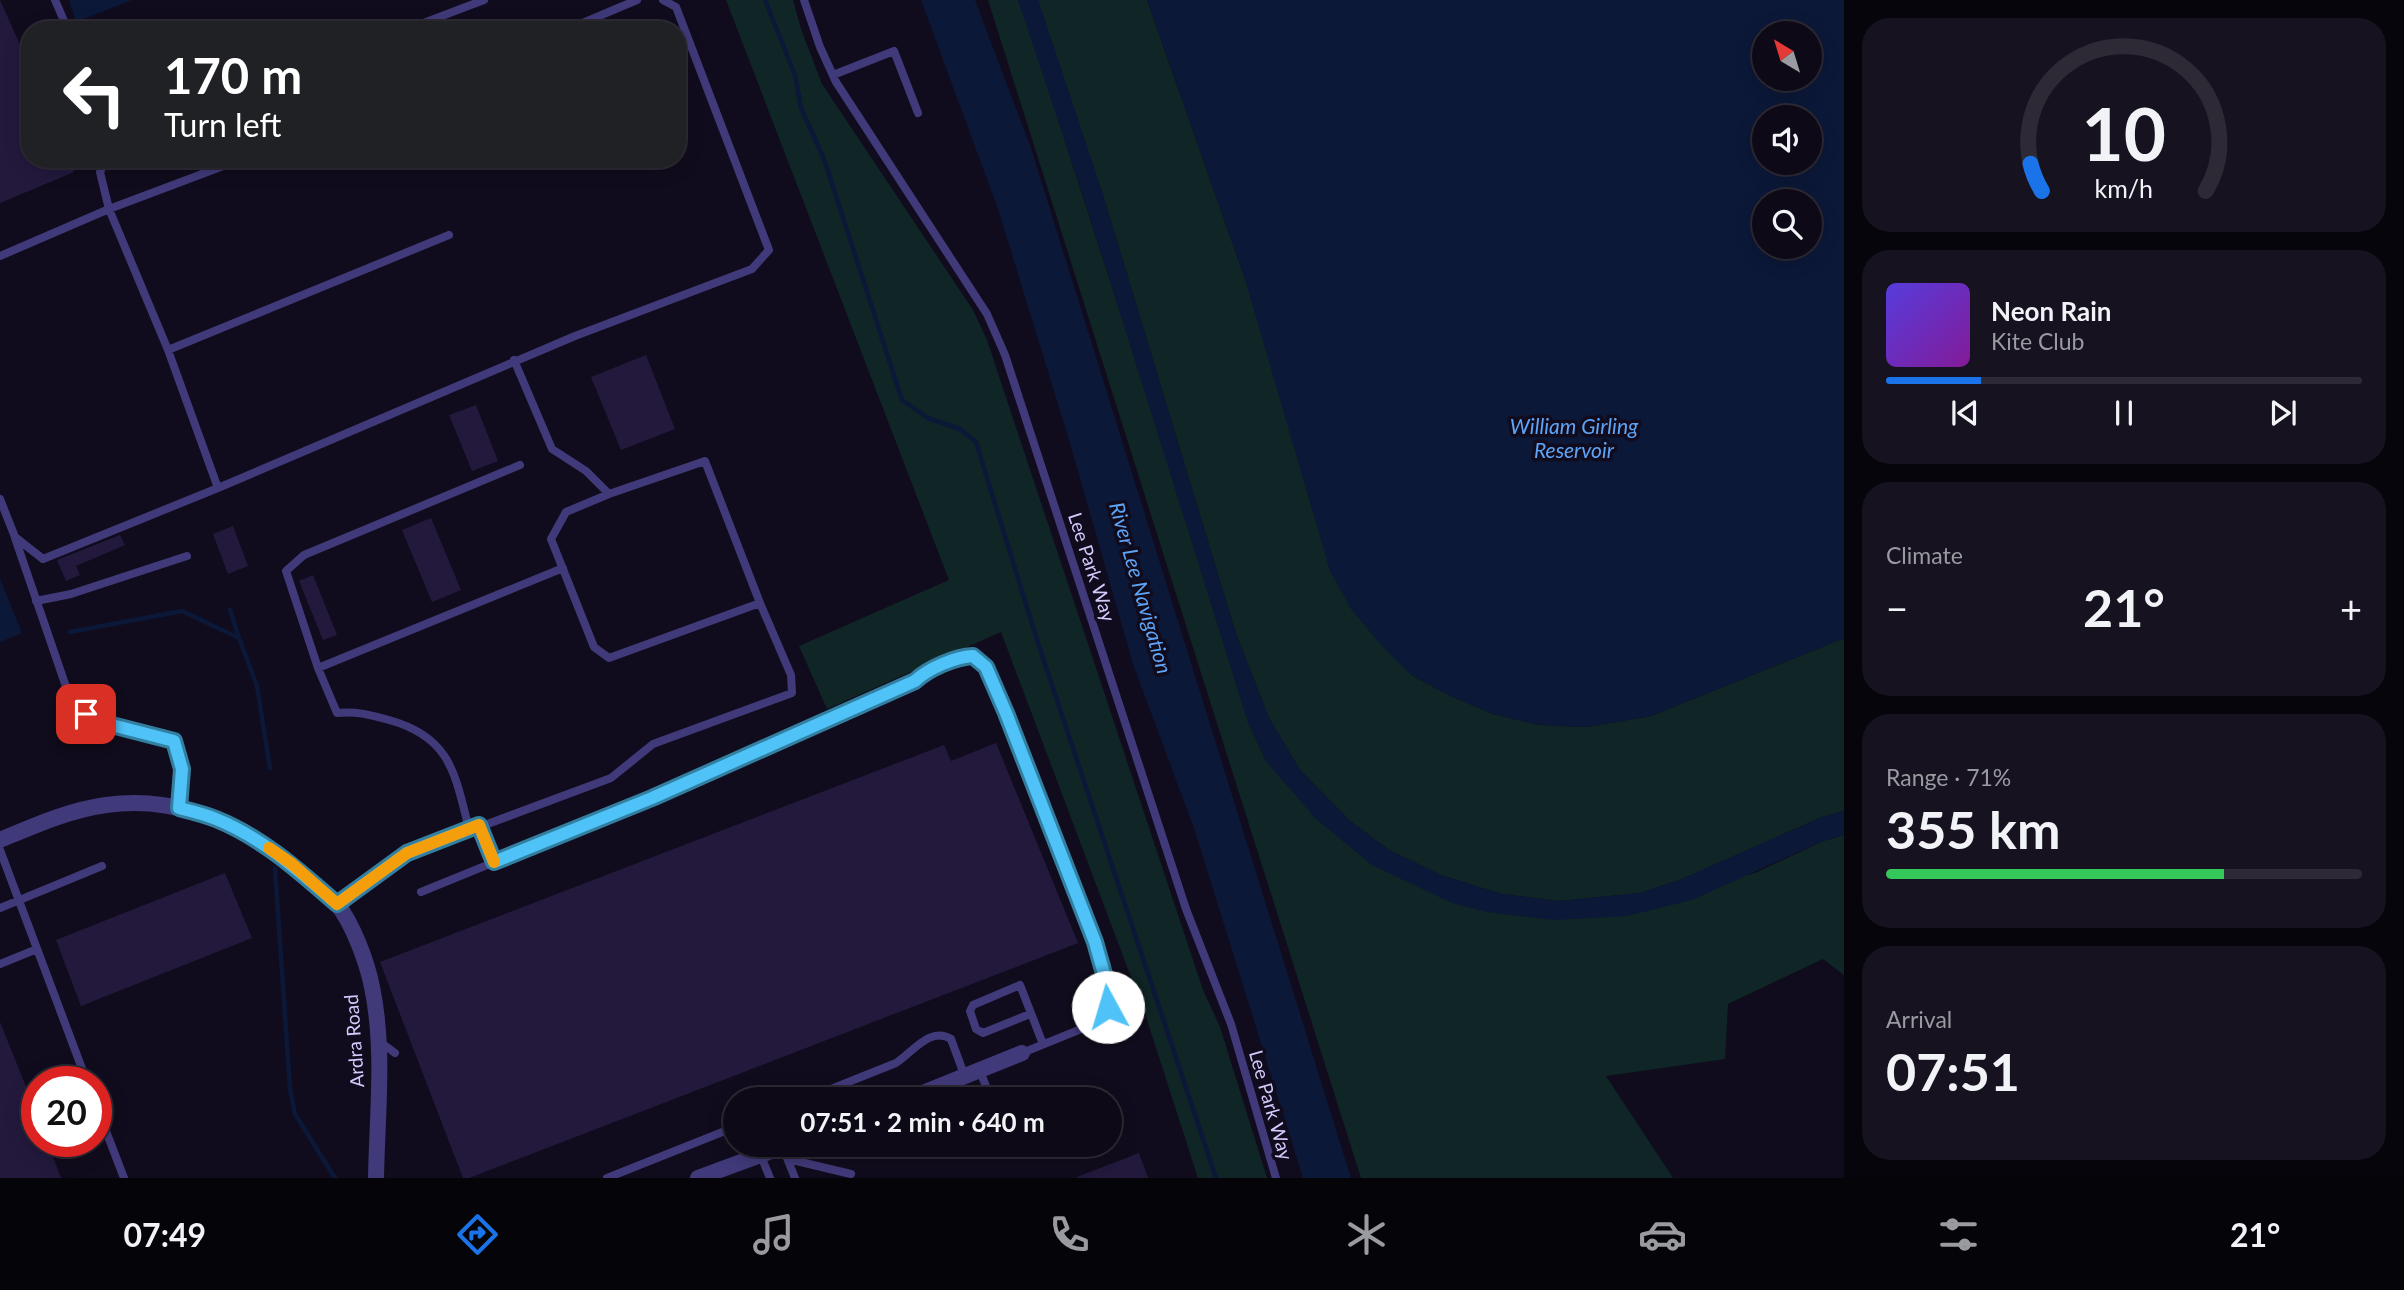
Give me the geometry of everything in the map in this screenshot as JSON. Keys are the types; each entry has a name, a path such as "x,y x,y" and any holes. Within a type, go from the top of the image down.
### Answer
{"street":[{"name":"Ardra Road","path":"0,840 74,812 106,805 141,803 179,808 215,818 253,837 292,864 337,904 361,951 372,985 378,1041 376,1178"},
{"path":"939,1087 1022,1054"},
{"path":"698,1178 758,1157"}],"lane":[{"path":"55,0 64,21"},
{"path":"429,21 484,0"},
{"path":"587,21 636,0"},
{"path":"663,0 676,7 681,21"},
{"name":"Lee Park Way","path":"804,0 833,75 987,314 1005,355 1186,909 1231,1024 1276,1178"},
{"path":"15,537 43,559 218,488 514,360 752,269 769,250 686,33"},
{"path":"833,75 894,51 918,113"},
{"path":"102,168 100,172 109,209 168,350 218,488"},
{"path":"0,256 109,209 218,168"},
{"path":"168,350 449,235"},
{"path":"514,360 552,449 586,471 610,494"},
{"path":"337,904 396,859 419,848 611,778 653,744 792,693 791,675 705,461 566,512 551,539 594,647 609,657 760,603"},
{"path":"469,829 459,788 442,749 413,727 357,711 337,713 318,668 286,571 304,555 520,465"},
{"path":"0,499 73,707 100,722 174,741 182,769 179,808"},
{"path":"36,601 71,594 187,556"},
{"path":"318,668 563,568"},
{"path":"421,892 652,798 915,681 922,675 962,657 973,656 986,667 1014,732 1095,942 1110,995 1104,1015 1096,1023 1022,1054"},
{"path":"479,825 494,862"},
{"path":"0,850 82,1066"},
{"path":"0,908 103,866"},
{"path":"0,964 37,949"},
{"path":"1030,1014 983,1033 976,1029 970,1011 973,1004 1020,985 1043,1044"},
{"path":"836,1087 897,1063 923,1040 944,1035 951,1039 982,1087"},
{"path":"378,1041 395,1053"},
{"path":"607,1178 723,1132"},
{"path":"112,1147 124,1178"},
{"path":"761,1157 770,1178"},
{"path":"789,1157 795,1178"},
{"path":"806,1157 852,1174"}],"green space":[{"path":"726,0 793,0 822,84 973,310 987,340 1203,990 1220,1027 1267,1178 1198,1178 1146,1017 1001,632 827,709 799,646 949,580"},
{"path":"988,0 1018,0 1030,32 1248,722 1266,761 1372,865 1554,920 1755,873 1823,841 1844,835 1844,975 1823,959 1728,1004 1725,1059 1606,1076 1673,1178 1361,1178"},
{"path":"1038,0 1147,0 1244,276 1411,675 1493,714 1540,725 1586,727 1651,716 1844,638 1844,811 1822,817 1682,879 1640,893 1559,901 1501,894 1441,875 1389,850 1350,821 1300,770 1269,718 1236,634 1103,195"}],"water":[{"path":"69,0 132,0 79,21 76,21"},
{"name":"River Lee Navigation","path":"921,0 975,0 1031,148 1351,1178 1303,1178 1195,831 1133,664 1070,443 998,209"},
{"path":"1018,0 1038,0 1103,195 1236,634 1269,718 1300,770 1350,821 1389,850 1441,875 1501,894 1559,901 1640,893 1682,879 1822,817 1844,811 1844,835 1823,841 1692,900 1627,916 1554,920 1487,912 1452,903 1372,865 1316,819 1266,761 1248,722 1089,214"},
{"name":"William Girling Reservoir","path":"1147,0 1844,0 1844,638 1651,716 1586,727 1540,725 1493,714 1411,675 1351,609 1330,571 1244,276"},
{"path":"0,579 22,633 0,642"}],"building":[{"path":"0,0 21,47 21,168 72,168 74,172 0,203"},
{"path":"646,355 675,429 621,450 591,377"},
{"path":"476,405 498,461 472,471 449,415"},
{"path":"431,518 461,590 432,602 402,530"},
{"path":"233,526 248,566 228,574 213,534"},
{"path":"120,535 125,545 76,566 80,575 66,581 57,560"},
{"path":"313,575 337,635 323,640 299,581"},
{"path":"996,743 1078,943 469,1178 463,1178 380,962 944,745 951,761"},
{"path":"225,873 252,938 81,1006 56,940"},
{"path":"0,1022 21,1074 21,1157 53,1157 61,1178 0,1178"},
{"path":"1139,1153 1148,1178 1077,1178 1077,1177"}],"waterway":[{"path":"765,0 795,75 801,108 824,159 902,400 928,418 960,429 976,442 1038,643 1216,1178"},
{"path":"230,610 239,638"},
{"path":"70,632 182,611 239,638 257,686 270,768"},
{"path":"275,869 290,1089 295,1114 335,1178"}],"slow traffic":[{"path":"269,848 292,864 337,904 396,859 479,825 494,862"}],"route":[{"path":"86,714 100,722 174,741 182,769 179,808 215,818 253,837 292,864 337,904 396,859 419,848 479,825 494,862 652,798 915,681 922,675 962,657 973,656 986,667 1006,713 1095,942 1110,995 1108,1007"}]}
